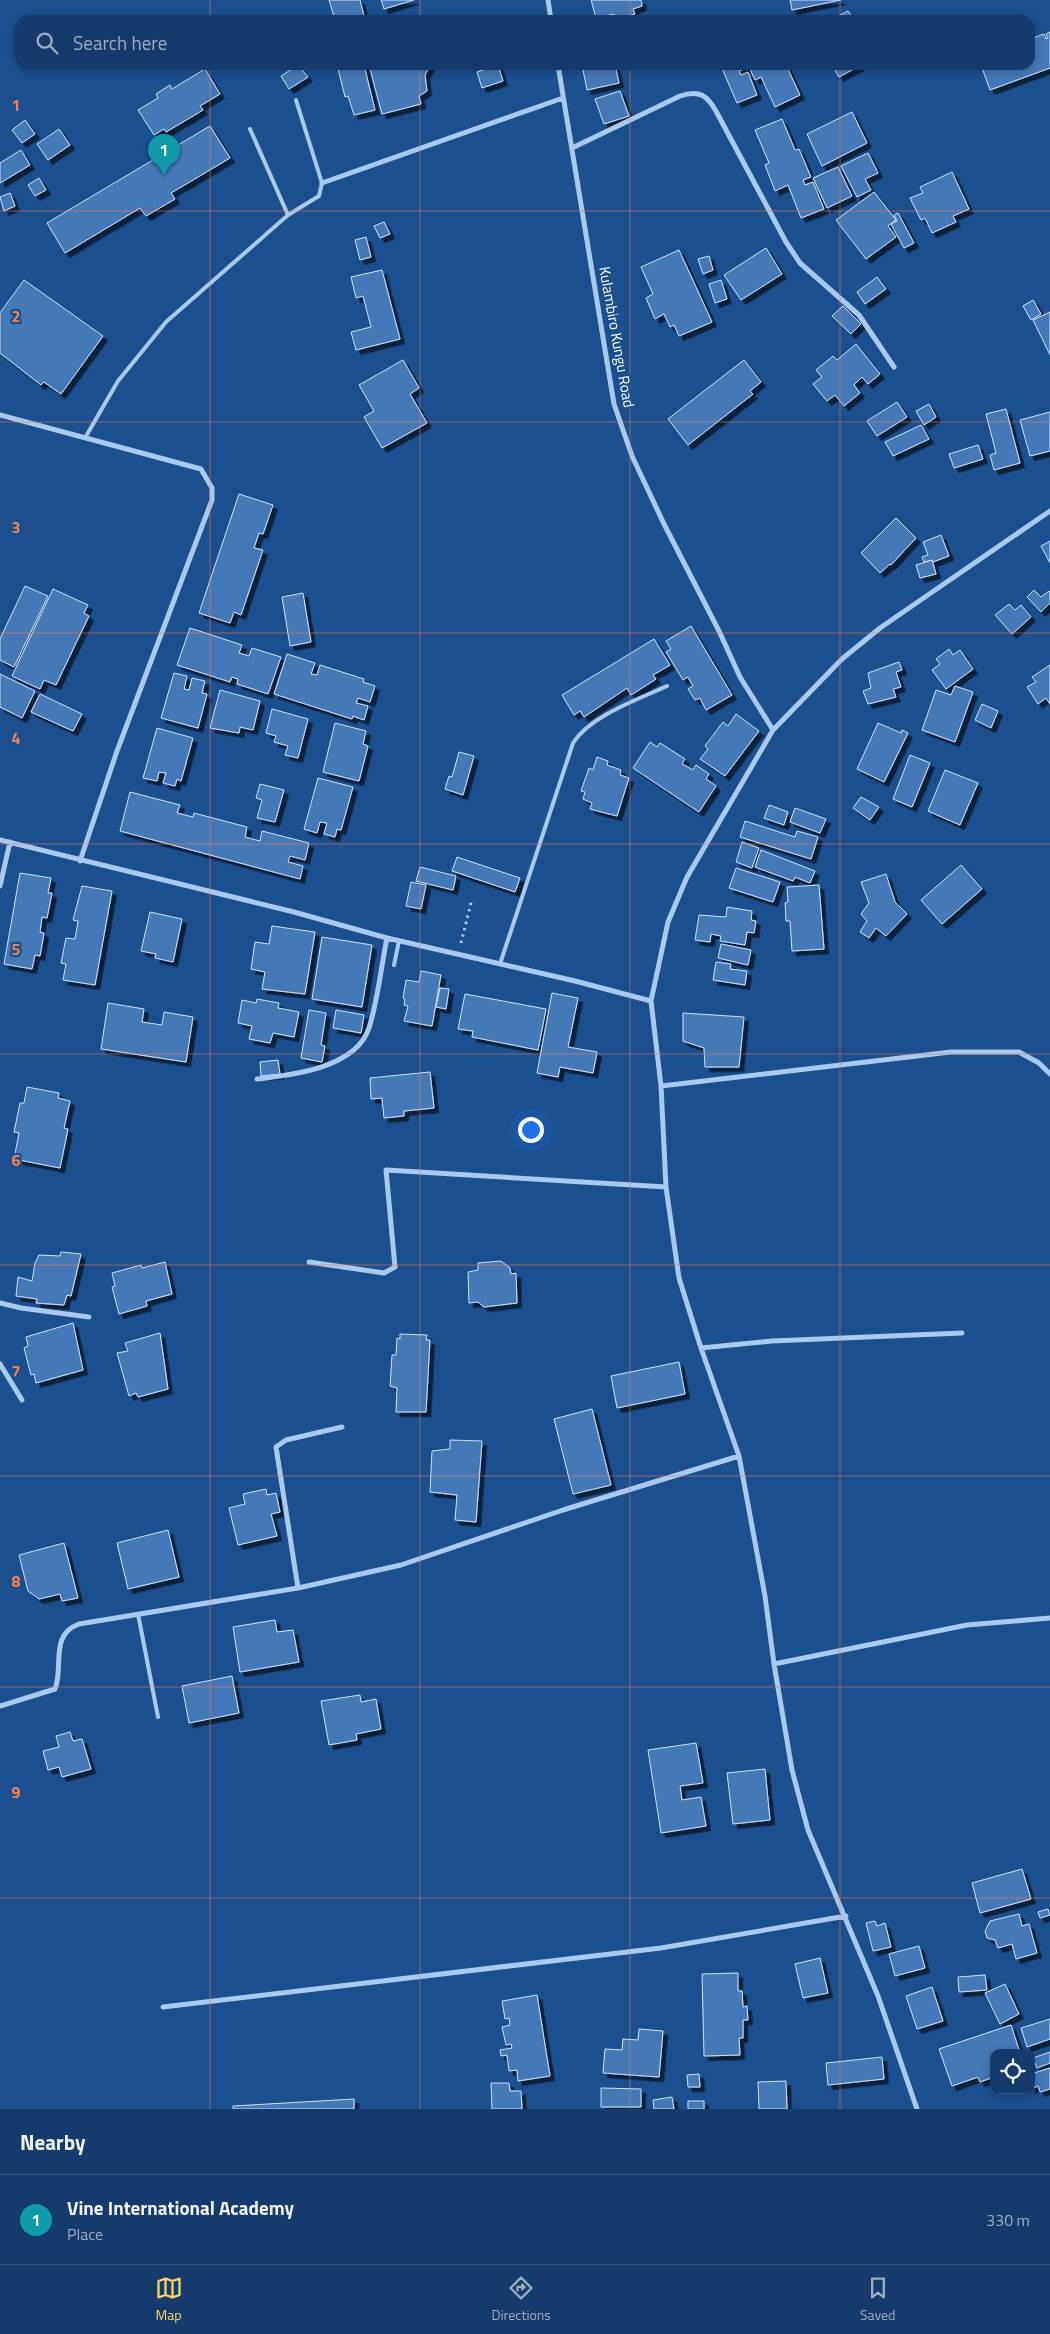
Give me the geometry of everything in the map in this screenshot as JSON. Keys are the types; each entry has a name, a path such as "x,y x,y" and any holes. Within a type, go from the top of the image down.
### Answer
{"street":[{"path":"548,0 550,15"},
{"name":"Kulambiro Kungu Road","path":"559,70 614,404 632,456 664,524 720,631 740,677 773,730"},
{"path":"572,148 690,92 706,96 800,263 859,315 894,367"},
{"path":"322,183 563,98"},
{"path":"0,415 201,469 212,488 212,500 116,751 80,861"},
{"path":"917,2109 878,1996 846,1916 808,1830 792,1770 774,1664 766,1596 740,1456 701,1348 679,1278 666,1187 660,1086 651,1001 668,922 687,877 773,730 842,659 880,628 1050,511"},
{"path":"0,840 294,912 399,941 651,1001"},
{"path":"0,886 10,842"},
{"path":"257,1079 277,1077 332,1064 358,1045 369,1029 387,938"},
{"path":"660,1086 951,1052 1018,1052 1038,1063 1050,1074"},
{"path":"309,1262 384,1273 395,1266 386,1170 666,1187"},
{"path":"0,1303 21,1308 89,1317"},
{"path":"701,1348 772,1340 962,1333"},
{"path":"0,1364 22,1400"},
{"path":"298,1588 276,1447 286,1440 342,1427"},
{"path":"0,1706 55,1689 59,1680 59,1648 70,1628 138,1614 298,1588 401,1565 564,1510 740,1456"},
{"path":"774,1664 967,1625 1050,1618"},
{"path":"163,2007 661,1948 846,1916"}],"lane":[{"path":"85,438 118,381 166,322 288,215 318,196 322,183 296,100"},
{"path":"250,129 288,215"},
{"path":"500,964 573,743 579,734 616,709 668,686"},
{"path":"394,965 399,941"},
{"path":"138,1614 158,1717"}],"path":[{"path":"458,955 472,899"}],"building":[{"path":"329,0 360,0 364,15 334,15"},
{"path":"381,0 414,0 384,9"},
{"path":"591,0 641,0 642,6 633,9 635,14 595,15"},
{"path":"790,0 841,0 792,10"},
{"path":"848,11 851,15 840,15"},
{"path":"1050,32 1050,68 990,90 983,70 1035,70 1035,37 1044,34 1046,39 1048,38 1046,34"},
{"path":"206,70 220,94 200,106 203,110 166,132 164,129 154,135 138,110 158,98 156,94 170,85 172,89"},
{"path":"290,70 302,70 308,77 289,89 281,76"},
{"path":"338,70 365,70 375,110 354,115 348,96 345,97"},
{"path":"370,70 428,70 425,75 427,91 419,96 421,104 382,114"},
{"path":"500,70 503,81 482,88 477,72"},
{"path":"583,70 616,70 619,83 587,90"},
{"path":"723,70 741,70 739,71 741,75 748,72 757,95 737,103"},
{"path":"750,70 788,70 800,95 775,107 761,77 755,80"},
{"path":"835,70 852,70 839,77"},
{"path":"620,91 629,116 604,124 595,99"},
{"path":"852,112 867,143 822,166 807,134"},
{"path":"782,119 795,150 799,149 811,177 803,180 805,185 813,182 824,209 801,218 788,185 775,191 765,165 769,163 755,130"},
{"path":"25,120 35,134 22,143 12,130"},
{"path":"210,126 230,158 171,193 175,199 146,216 140,208 65,253 47,223"},
{"path":"59,129 70,145 48,160 37,144"},
{"path":"21,150 30,165 0,183 0,163"},
{"path":"868,153 878,173 865,179 871,190 857,197 841,166"},
{"path":"838,167 852,196 827,208 813,178"},
{"path":"952,172 969,209 953,216 956,222 932,233 925,218 921,220 910,198 923,193 920,187"},
{"path":"39,178 46,190 35,196 28,185"},
{"path":"874,192 896,220 888,226 896,237 866,259 836,220"},
{"path":"10,193 15,206 4,211 0,197"},
{"path":"898,213 914,243 904,248 891,224 897,221 894,215"},
{"path":"384,222 390,234 380,238 374,226"},
{"path":"366,237 371,257 360,260 355,240"},
{"path":"766,248 782,274 741,300 724,275"},
{"path":"679,250 712,322 679,336 674,325 670,327 664,314 655,319 646,298 653,294 641,267"},
{"path":"709,256 713,270 703,274 698,259"},
{"path":"382,270 400,339 356,350 351,332 371,327 363,296 356,298 351,277"},
{"path":"877,277 886,289 865,304 857,292"},
{"path":"24,280 103,336 61,394 44,382 41,385 0,353 0,313"},
{"path":"721,280 727,299 715,303 709,284"},
{"path":"1033,300 1041,314 1031,320 1023,306"},
{"path":"843,306 861,324 851,334 832,316"},
{"path":"1050,312 1050,355 1033,320"},
{"path":"856,344 880,374 868,384 862,377 854,385 860,393 844,406 835,395 827,401 813,384 822,377 816,370 833,356 837,360"},
{"path":"403,360 419,388 410,394 427,423 382,448 364,417 374,411 359,385"},
{"path":"744,360 761,382 750,391 753,394 688,445 668,419"},
{"path":"897,402 907,417 877,436 867,421"},
{"path":"929,404 936,417 924,425 916,411"},
{"path":"1006,409 1020,463 994,470 990,455 996,453 986,414"},
{"path":"1050,412 1050,451 1030,456 1020,420"},
{"path":"921,425 929,439 893,456 885,442"},
{"path":"978,445 983,459 954,468 949,454"},
{"path":"239,494 273,505 263,534 259,533 254,548 263,550 241,615 234,612 230,623 199,613"},
{"path":"896,518 916,538 891,565 880,573 861,553"},
{"path":"941,535 949,556 933,562 932,560 924,562 922,557 928,555 923,542"},
{"path":"1050,541 1050,563 1041,546"},
{"path":"932,560 936,574 920,578 916,565"},
{"path":"25,586 48,596 14,667 0,660 0,639"},
{"path":"53,589 88,605 84,613 89,616 56,685 44,680 40,689 12,676"},
{"path":"1034,590 1041,597 1050,592 1050,603 1041,612 1027,597"},
{"path":"303,593 311,642 290,646 282,597"},
{"path":"1009,604 1015,610 1021,605 1031,617 1012,634 995,615"},
{"path":"691,626 732,695 706,710 700,698 695,700 688,689 693,686 688,677 683,680 666,652 671,649 666,641"},
{"path":"190,628 242,645 239,653 249,656 252,648 281,657 268,694 237,684 238,679 232,677 230,682 177,665"},
{"path":"654,639 670,665 653,675 656,679 631,695 627,688 584,717 580,711 574,715 562,695"},
{"path":"949,649 953,655 960,650 973,669 946,689 932,670 940,664 936,659"},
{"path":"287,654 315,663 311,674 317,675 320,665 364,679 363,682 375,686 370,702 358,698 356,703 368,706 364,720 353,716 352,719 274,694"},
{"path":"899,662 902,670 896,672 901,687 893,689 896,697 868,704 863,691 871,688 868,673"},
{"path":"1050,665 1050,704 1046,698 1038,704 1027,687 1036,682 1032,677"},
{"path":"174,673 187,676 184,689 189,690 192,678 205,681 202,693 207,694 198,728 161,718"},
{"path":"0,674 35,691 22,718 0,707"},
{"path":"955,686 973,692 955,742 922,730 936,690 951,695"},
{"path":"220,690 260,701 253,730 240,727 239,733 210,728"},
{"path":"40,694 82,714 73,731 31,712"},
{"path":"982,704 998,711 991,728 975,720"},
{"path":"272,709 308,719 298,758 285,755 288,746 274,742 276,736 266,733"},
{"path":"736,714 759,731 725,776 700,759 708,749 705,746 723,722 728,726"},
{"path":"335,723 366,731 363,744 368,746 359,781 323,772"},
{"path":"878,723 901,733 902,730 908,733 884,782 857,769"},
{"path":"157,728 193,738 181,781 177,779 175,786 163,783 166,773 159,772 157,781 143,778"},
{"path":"650,742 657,747 660,743 685,759 682,764 693,770 696,765 709,774 706,779 716,786 699,812 633,768"},
{"path":"459,752 474,756 463,795 445,789 449,776 452,777"},
{"path":"910,755 930,763 912,807 893,799"},
{"path":"597,757 608,761 607,765 621,770 620,775 629,778 617,816 590,809 592,803 583,799 585,792 581,791 589,768 593,770"},
{"path":"945,770 978,783 960,825 928,811"},
{"path":"318,778 353,787 341,830 337,829 335,837 324,834 327,823 320,822 317,833 304,829"},
{"path":"260,784 284,790 275,822 257,818 262,800 256,798"},
{"path":"130,792 180,805 177,813 193,817 194,813 247,827 245,837 260,841 262,831 309,843 305,860 290,856 288,862 303,866 300,879 120,831"},
{"path":"861,797 879,807 870,820 853,808"},
{"path":"769,805 788,812 784,825 764,818"},
{"path":"795,808 826,819 820,833 790,822"},
{"path":"745,821 795,837 797,831 818,837 811,859 740,837"},
{"path":"742,842 759,848 752,868 736,862"},
{"path":"761,850 815,871 810,883 795,877 793,881 755,867"},
{"path":"457,857 520,878 515,892 452,871"},
{"path":"961,865 982,889 942,924 921,900"},
{"path":"420,867 456,876 453,890 416,881"},
{"path":"736,868 780,882 773,902 729,888"},
{"path":"20,873 51,878 48,893 52,893 47,918 42,917 40,932 44,933 40,956 35,955 32,969 4,964"},
{"path":"886,874 895,902 907,914 886,936 876,928 869,938 860,932 867,921 861,914 869,903 861,882"},
{"path":"411,882 426,885 421,909 406,906"},
{"path":"819,885 824,949 792,951 790,921 786,921 785,903 788,902 787,887"},
{"path":"82,886 112,891 95,985 63,980 66,964 61,963 66,938 75,939 78,921 73,920"},
{"path":"727,907 752,911 751,920 756,921 754,933 747,932 745,945 720,941 721,936 711,934 710,942 695,940 699,915 726,917"},
{"path":"150,912 182,919 173,962 155,958 156,954 141,951"},
{"path":"272,926 315,932 305,994 262,989 265,972 251,969 255,942 269,944"},
{"path":"322,937 372,945 362,1007 312,999"},
{"path":"721,944 751,950 748,965 718,958"},
{"path":"716,962 731,964 730,969 747,971 745,985 713,980"},
{"path":"421,971 441,975 432,1026 404,1021 408,1006 404,1005 405,999 403,998 406,980 419,982"},
{"path":"440,988 449,989 446,1009 436,1007"},
{"path":"552,993 578,998 568,1047 597,1052 593,1073 560,1067 558,1077 537,1073"},
{"path":"465,994 546,1009 538,1050 472,1037 473,1031 458,1029"},
{"path":"257,999 279,1003 278,1008 299,1012 294,1037 273,1033 270,1043 249,1039 252,1026 238,1023 242,1000 256,1003"},
{"path":"108,1003 144,1009 142,1022 162,1025 164,1012 193,1017 186,1062 101,1049"},
{"path":"309,1010 326,1013 321,1045 325,1046 322,1062 301,1058"},
{"path":"336,1010 364,1015 361,1033 333,1028"},
{"path":"683,1013 744,1017 739,1067 705,1067 704,1048 683,1041"},
{"path":"278,1060 280,1074 261,1076 260,1062"},
{"path":"430,1072 434,1108 404,1111 404,1116 384,1118 382,1098 371,1099 370,1078"},
{"path":"27,1087 59,1093 58,1098 70,1101 64,1128 68,1129 60,1168 14,1159 19,1133 14,1132 20,1103 24,1103"},
{"path":"61,1252 81,1254 71,1296 67,1295 64,1305 36,1303 37,1299 16,1296 18,1277 32,1281 35,1263 39,1255 60,1256"},
{"path":"501,1261 510,1268 511,1274 516,1273 517,1303 484,1307 478,1302 469,1303 468,1272 478,1270 478,1263"},
{"path":"165,1262 172,1294 146,1301 147,1306 119,1314 112,1287 115,1286 112,1273 141,1265 142,1268"},
{"path":"73,1323 83,1370 36,1383 34,1374 31,1375 24,1348 28,1346 26,1337"},
{"path":"160,1333 168,1389 138,1397 136,1393 129,1396 117,1353 128,1351 125,1343"},
{"path":"400,1334 427,1335 426,1340 430,1340 426,1412 396,1412 397,1388 390,1386 392,1355 396,1355 397,1338 400,1339"},
{"path":"679,1362 685,1394 617,1408 611,1376"},
{"path":"592,1409 611,1485 573,1494 554,1419"},
{"path":"450,1440 482,1441 476,1522 455,1520 457,1495 430,1492 432,1451 450,1449"},
{"path":"266,1489 267,1495 276,1493 280,1512 271,1514 277,1536 238,1545 229,1508 245,1504 243,1494"},
{"path":"168,1530 179,1577 128,1589 117,1543"},
{"path":"64,1543 78,1598 62,1601 60,1594 39,1599 28,1591 19,1555"},
{"path":"275,1620 277,1632 293,1630 299,1662 240,1672 233,1627"},
{"path":"232,1676 239,1713 189,1723 182,1686"},
{"path":"360,1695 361,1702 376,1699 381,1729 356,1734 357,1740 329,1745 321,1701"},
{"path":"70,1732 73,1741 82,1739 91,1769 62,1777 59,1767 48,1770 43,1751 59,1747 56,1736"},
{"path":"696,1743 703,1783 680,1786 682,1800 701,1797 706,1826 661,1833 648,1750"},
{"path":"765,1769 770,1820 733,1824 727,1773"},
{"path":"1022,1869 1031,1899 980,1913 972,1883"},
{"path":"1048,1909 1050,1915 1040,1918 1038,1912"},
{"path":"1019,1914 1022,1926 1029,1924 1037,1953 1016,1959 1012,1944 998,1948 995,1940 987,1938 985,1931 990,1921"},
{"path":"875,1921 877,1926 885,1923 891,1947 873,1951 866,1923"},
{"path":"919,1946 925,1968 895,1976 889,1954"},
{"path":"820,1958 828,1993 803,1998 795,1964"},
{"path":"738,1973 738,1991 742,1991 743,2007 747,2006 748,2020 743,2020 743,2038 739,2038 740,2055 704,2056 702,1974"},
{"path":"985,1975 987,1990 959,1992 958,1977"},
{"path":"1005,1984 1019,2014 1000,2024 985,1993"},
{"path":"932,1987 943,2021 917,2029 906,1996"},
{"path":"537,1995 550,2076 518,2081 517,2070 509,2071 507,2055 501,2056 500,2050 512,2048 511,2044 506,2045 502,2027 510,2025 509,2018 505,2019 502,2001"},
{"path":"1050,2019 1050,2039 1027,2047 1021,2028"},
{"path":"1011,2025 1019,2049 990,2049 990,2078 980,2082 978,2077 952,2086 939,2049"},
{"path":"639,2029 663,2031 659,2077 603,2073 605,2049 622,2050 623,2039 638,2040"},
{"path":"1050,2052 1050,2063 1037,2068 1035,2057"},
{"path":"882,2057 884,2079 828,2085 826,2063"},
{"path":"1050,2068 1050,2089 1040,2092 1038,2086 1035,2087 1035,2073"},
{"path":"699,2074 700,2087 688,2087 687,2075"},
{"path":"786,2081 787,2109 759,2109 758,2082"},
{"path":"491,2083 509,2083 510,2091 521,2091 522,2109 492,2109"},
{"path":"601,2088 641,2089 641,2107 601,2107"},
{"path":"672,2097 674,2109 654,2109 653,2100"},
{"path":"354,2099 354,2109 233,2109 233,2106"},
{"path":"688,2101 704,2101 704,2109 688,2109"}],"place":[{"name":"Vine International Academy","path":"164,175"}]}
